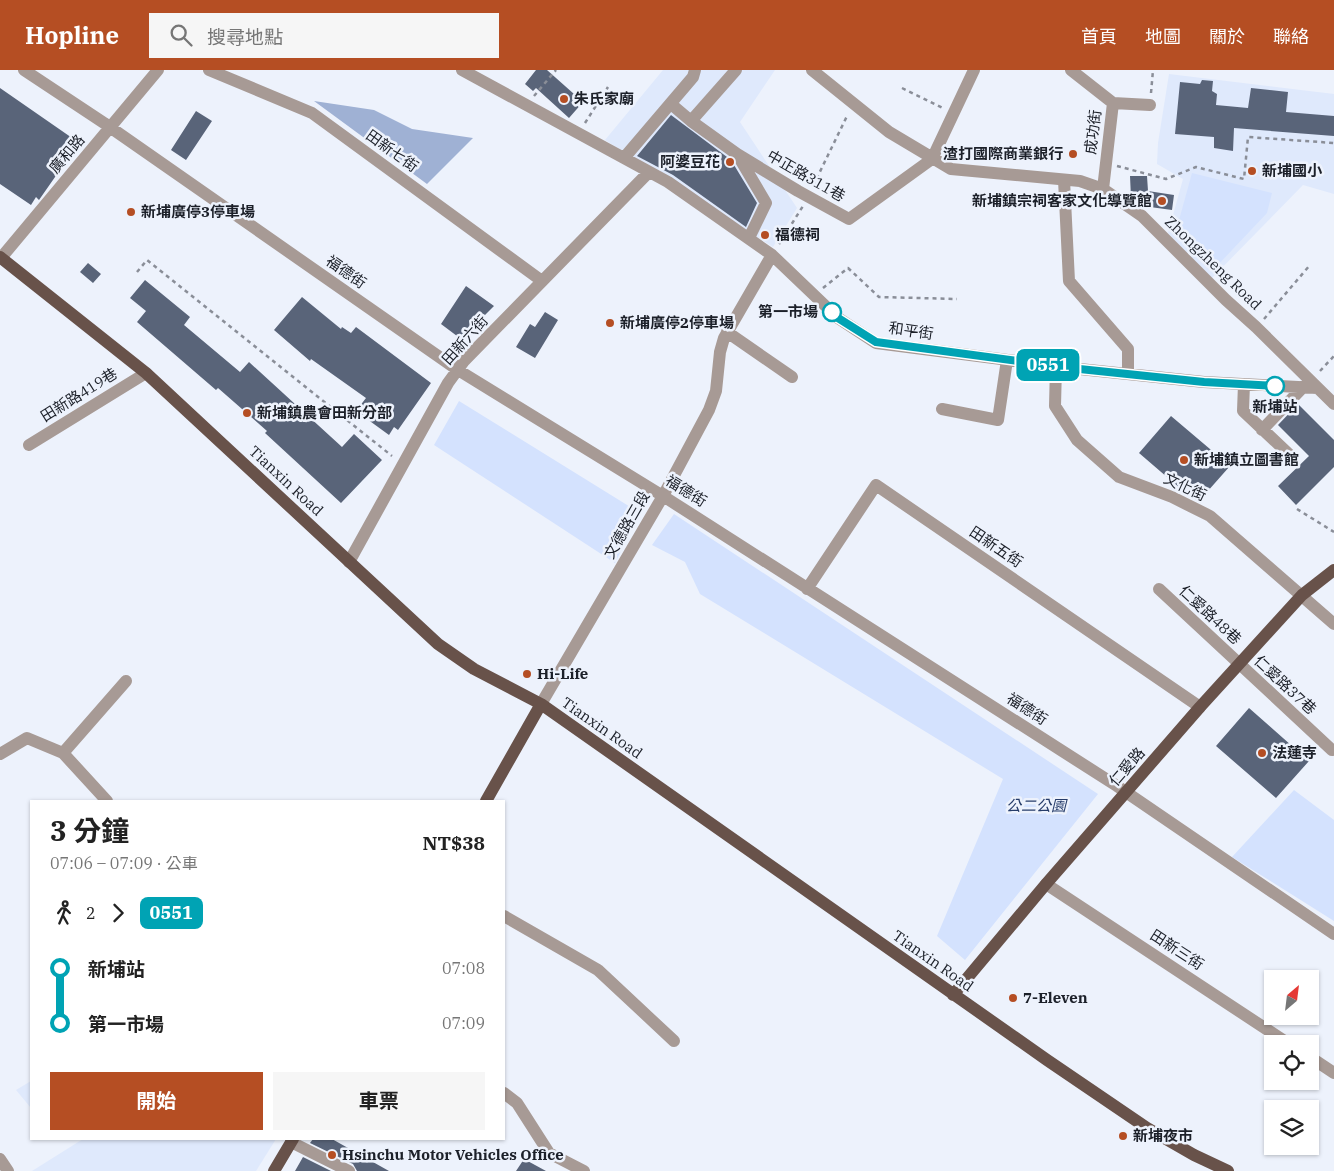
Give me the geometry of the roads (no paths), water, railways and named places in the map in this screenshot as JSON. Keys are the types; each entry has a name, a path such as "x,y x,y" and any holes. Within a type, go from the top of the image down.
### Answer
{"main road":[{"name":"Tianxin Road","path":"1,258 146,373 438,644 474,669 541,704 953,995 1147,1128 1194,1155 1228,1171"},
{"name":"仁愛路","path":"953,995 1046,884 1200,707 1302,594 1334,570"},
{"name":"文德路三段","path":"487,800 541,704"},
{"path":"274,1171 292,1140"}],"street":[{"name":"福德街","path":"24,70 110,127 458,370 663,496 1126,792 1334,934"},
{"name":"廣和路","path":"1,258 158,70"},
{"name":"田新七街","path":"209,70 312,113 542,281"},
{"name":"和平街","path":"462,70 668,182 772,255 838,318 876,342 1056,366 1204,382 1310,386"},
{"path":"624,158 693,77 695,70"},
{"path":"692,122 736,70"},
{"name":"Zhongzheng Road","path":"812,70 889,132 951,169 1080,181 1103,189 1142,216 1226,300 1256,327 1310,386 1334,404"},
{"path":"932,159 974,70"},
{"name":"成功街","path":"1070,70 1113,103 1103,189"},
{"path":"1113,103 1150,105"},
{"name":"中正路311巷","path":"671,104 692,122 737,154 808,197 849,219 932,159"},
{"path":"737,154 766,204 749,238"},
{"name":"田新六街","path":"349,562 448,383 458,370 649,172"},
{"path":"1064,180 1069,281 1128,349 1128,374"},
{"name":"文德路三段","path":"541,704 663,496 709,410 716,391 720,352 727,332 772,255"},
{"path":"727,332 792,377"},
{"path":"942,409 998,420 1007,360"},
{"name":"文化街","path":"1056,366 1055,406 1077,440 1118,477 1172,497 1210,516 1302,594 1334,624"},
{"name":"田新路419巷","path":"29,445 146,373"},
{"path":"1244,384 1242,411 1292,457"},
{"path":"1262,430 1310,386"},
{"name":"田新五街","path":"807,589 876,484 1200,707"},
{"name":"仁愛路48巷","path":"1159,589 1239,664"},
{"name":"仁愛路37巷","path":"1239,664 1332,750"},
{"path":"62,753 126,681"},
{"path":"0,754 27,738 62,753 106,800"},
{"name":"田新三街","path":"1046,884 1275,1035"},
{"path":"505,917 598,970 674,1041"},
{"path":"1319,1063 1334,1073"},
{"path":"505,1095 517,1103 549,1154 584,1171"},
{"path":"292,1140 330,1166 349,1171"},
{"path":"0,1159 8,1171"}],"place":[{"name":"朱氏家廟","path":"564,99"},
{"name":"渣打國際商業銀行","path":"1073,154"},
{"name":"阿婆豆花","path":"730,162"},
{"name":"新埔國小","path":"1252,171"},
{"name":"新埔鎮宗祠客家文化導覽館","path":"1162,201"},
{"name":"新埔廣停3停車場","path":"131,212"},
{"name":"福德祠","path":"765,235"},
{"name":"第一市場","path":"832,312"},
{"name":"新埔廣停2停車場","path":"610,323"},
{"name":"新埔站","path":"1275,386"},
{"name":"新埔鎮農會田新分部","path":"247,413"},
{"name":"新埔鎮立圖書館","path":"1184,460"},
{"name":"Hi-Life","path":"527,674"},
{"name":"法蓮寺","path":"1262,753"},
{"name":"7-Eleven","path":"1013,998"},
{"name":"新埔夜市","path":"1123,1136"},
{"name":"Hsinchu Motor Vehicles Office","path":"332,1155"}],"park label":[{"name":"公二公園","path":"1036,806"}]}
